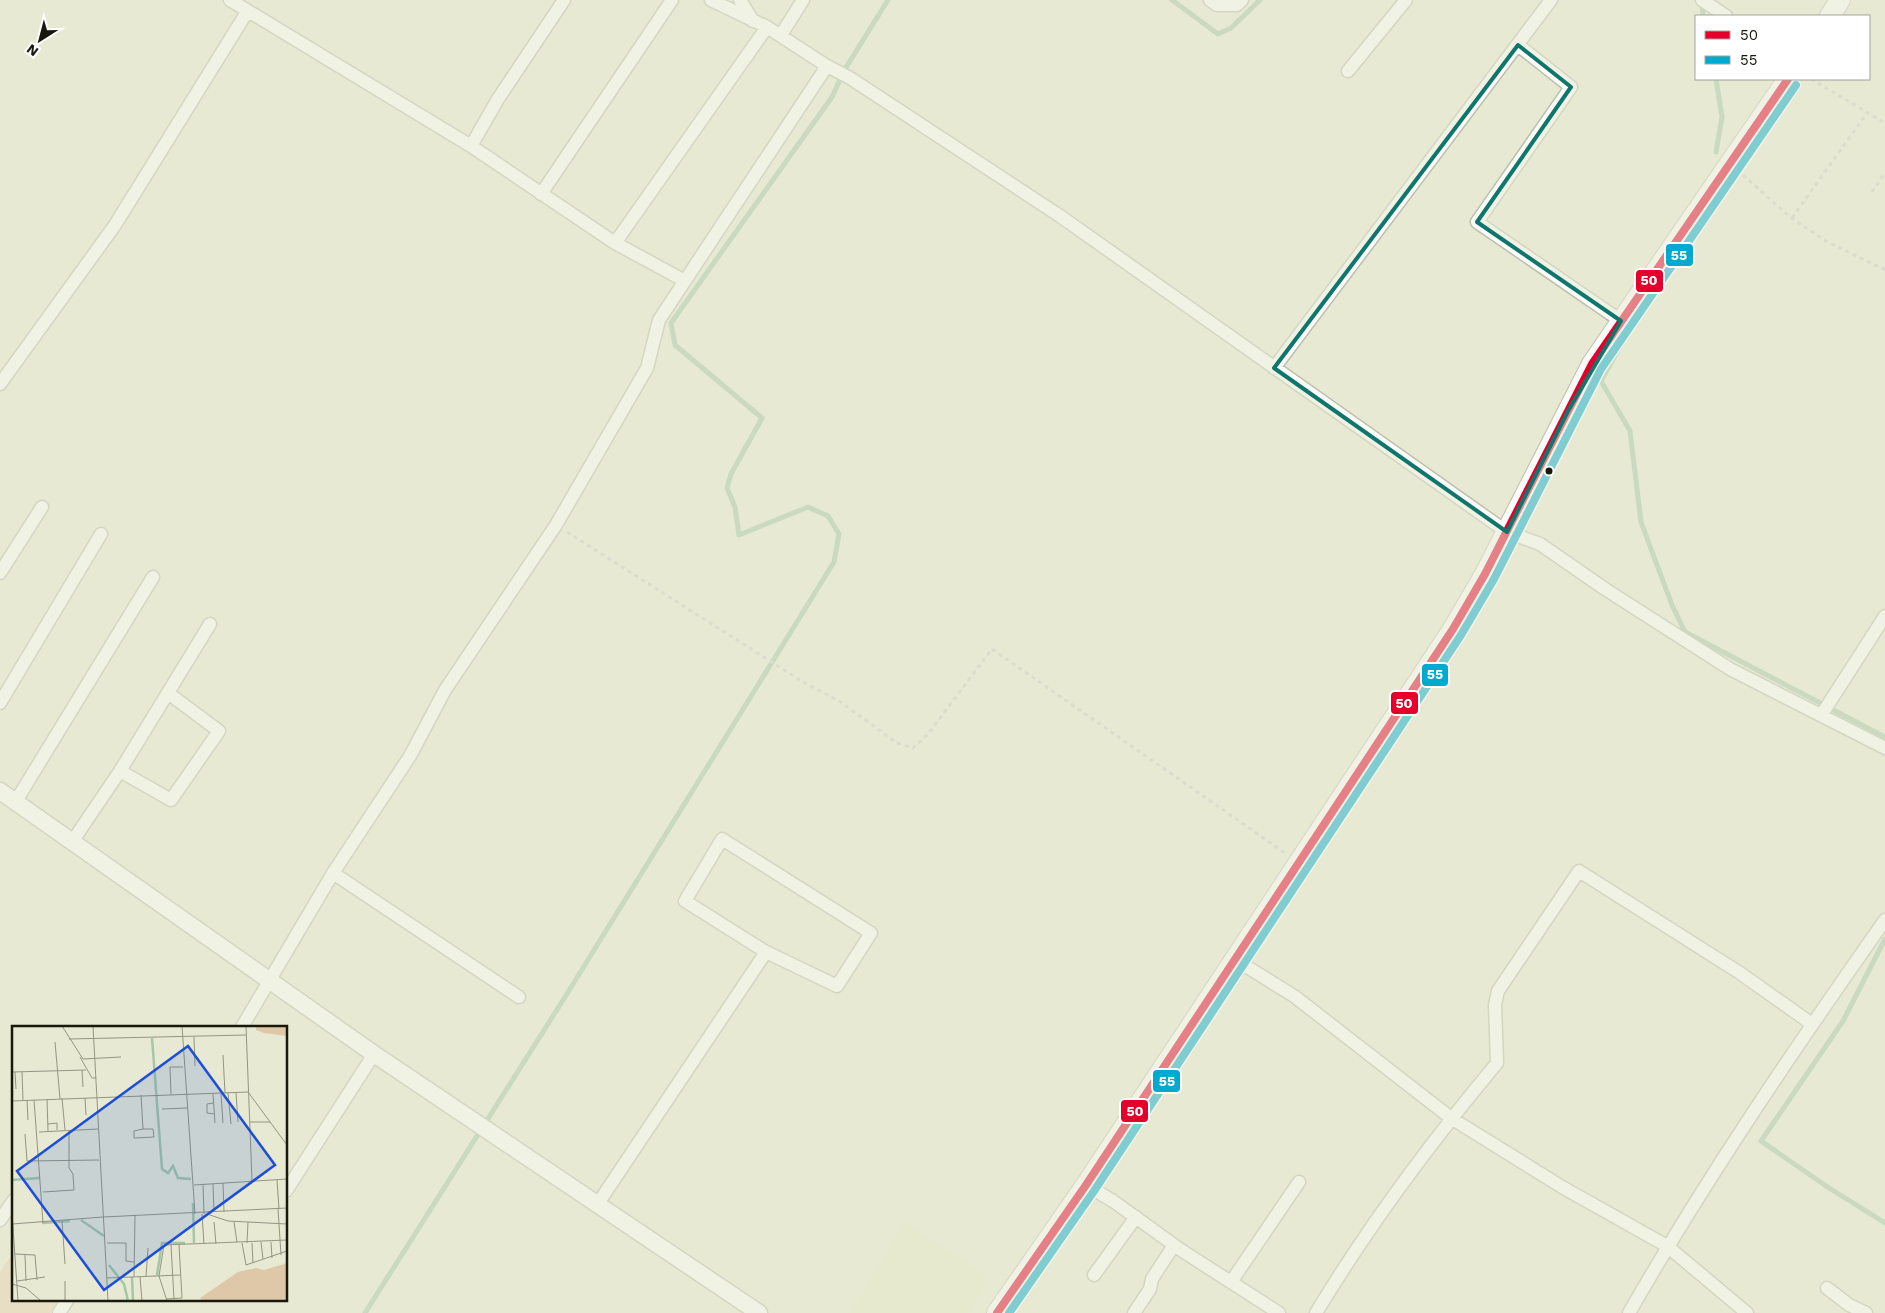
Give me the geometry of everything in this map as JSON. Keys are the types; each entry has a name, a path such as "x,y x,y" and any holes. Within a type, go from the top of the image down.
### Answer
{"main road":[{"path":"1831,15 1840,0"},
{"path":"996,1313 1086,1185 1299,862 1386,735 1453,629 1507,532 1592,364 1620,320 1787,80"}],"street":[{"path":"230,0 471,146 615,244 686,281"},
{"path":"471,146 498,99 564,0"},
{"path":"541,194 672,0"},
{"path":"711,0 767,26 827,66 850,78 1060,216 1507,532 1540,544 1605,589 1730,669 1822,714 1885,748"},
{"path":"740,0 753,21"},
{"path":"781,35 802,0"},
{"path":"1210,0 1217,5 1237,5 1242,0"},
{"path":"1348,71 1406,0"},
{"path":"1274,368 1551,0"},
{"path":"1702,0 1724,15"},
{"path":"0,384 115,225 247,12"},
{"path":"615,244 767,26"},
{"path":"1518,45 1571,87 1477,222 1620,320"},
{"path":"243,1026 332,873 410,756 446,690 556,525 647,368 659,320 827,66"},
{"path":"0,573 42,507"},
{"path":"0,703 101,534"},
{"path":"16,801 153,577"},
{"path":"1822,714 1885,616"},
{"path":"72,842 120,771 210,624"},
{"path":"120,771 171,800 219,731 168,693"},
{"path":"0,791 270,979 374,1054 759,1313"},
{"path":"722,839 870,933 837,986 766,952 685,901 722,839"},
{"path":"1316,1313 1345,1265 1451,1118 1497,1063 1495,1006 1498,990 1579,872 1740,973 1812,1024"},
{"path":"332,873 519,998"},
{"path":"1629,1313 1667,1246 1790,1055 1885,920"},
{"path":"597,1205 766,952"},
{"path":"1236,960 1294,996 1451,1118 1562,1187 1667,1246 1747,1313"},
{"path":"288,1189 374,1054"},
{"path":"1231,1282 1299,1182"},
{"path":"1086,1185 1279,1313"},
{"path":"0,1220 12,1203"},
{"path":"1094,1275 1136,1217"},
{"path":"1134,1313 1150,1289 1152,1278 1174,1245"},
{"path":"1827,1288 1849,1305 1866,1313"},
{"path":"58,1313 67,1300"}],"path":[{"path":"1813,80 1885,123"},
{"path":"1792,218 1867,114"},
{"path":"1730,164 1792,218 1826,241 1885,270"},
{"path":"1872,192 1885,173"},
{"path":"556,525 804,682 839,701 897,743 913,748 928,734 992,649 1299,862"}],"highlighted area":[{"path":"1518,45 1571,87 1477,222 1621,321 1568,411 1507,532 1274,368"}],"shaded area":[{"path":"905,1223 989,1278 968,1313 850,1313"},
{"path":"12,1255 12,1300 58,1300 50,1313 0,1313 0,1272"}],"waterway":[{"path":"365,1313 565,997 834,562 839,534 828,516 808,507 739,535 735,507 727,488 731,474 762,418 675,345 671,323 832,97 845,69 888,0"},
{"path":"1172,0 1218,34 1231,28 1260,0"},
{"path":"1702,2 1703,15"},
{"path":"1716,80 1722,117 1716,152"},
{"path":"1733,179 1637,316 1601,381 1630,431 1641,522 1672,605 1685,632 1885,737"},
{"path":"1885,939 1843,1021 1761,1141 1829,1188 1885,1223"}],"transit line":[{"name":"50","path":"997,1313 1086,1185 1453,629 1485,574 1592,364 1787,80"},
{"name":"55","path":"1009,1313 1094,1191 1461,635 1494,579 1601,369 1796,85"}]}
